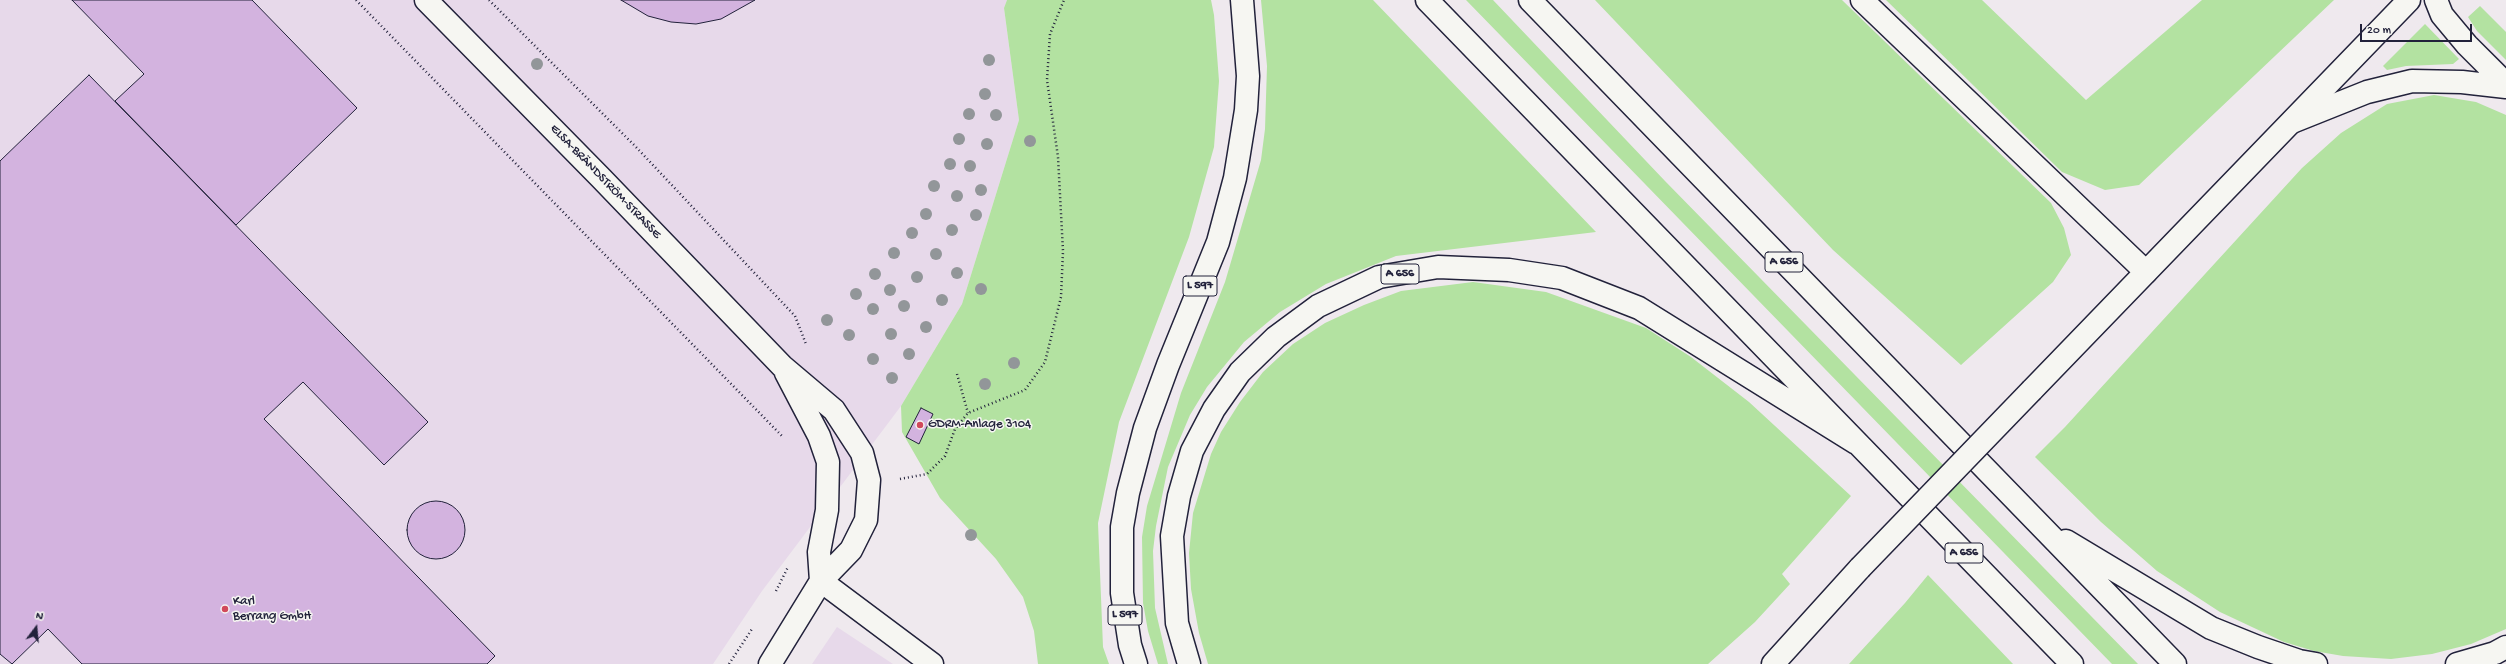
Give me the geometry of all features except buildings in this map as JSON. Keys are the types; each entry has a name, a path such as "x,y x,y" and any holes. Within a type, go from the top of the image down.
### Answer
{"main road":[{"name":"ELSA-BRÄNDSTRÖM-STRASSE","path":"426,0 601,178 782,366 834,410 862,453 869,480 866,520 851,550 821,581"},
{"name":"L 597","path":"1136,664 1130,645 1122,593 1122,527 1128,493 1145,428 1168,365 1218,242 1235,178 1246,110 1248,76 1242,0"},
{"name":"A 656","path":"1427,0 2072,664"},
{"name":"A 656","path":"1530,0 2174,664"},
{"path":"1862,0 2146,272"},
{"path":"1773,664 1860,568 2409,0"},
{"path":"2436,0 2442,15 2506,86"},
{"path":"2292,122 2367,92 2412,81 2462,82 2506,86"},
{"name":"A 656","path":"1189,664 1177,623 1172,536 1180,496 1192,451 1214,409 1240,372 1276,337 1318,306 1379,277 1438,267 1509,270 1562,278 1639,308 1856,443"},
{"name":"ELSA-BRÄNDSTRÖM-STRASSE","path":"782,366 819,436 828,462 827,510 819,552 821,581"},
{"path":"2039,525 2211,628 2258,648 2299,661 2316,664"},
{"path":"770,664 821,581 932,664"},
{"path":"2457,664 2495,653 2506,647"}],"path":[{"path":"356,0 786,440"},
{"path":"489,0 636,147 795,316 809,350"},
{"path":"898,480 927,474 945,456 955,429 968,413 1025,390 1045,362 1061,297 1063,251 1058,157 1047,80 1050,34 1064,0"},
{"path":"957,374 968,413"},
{"path":"775,594 790,561"},
{"path":"729,664 754,626"}],"shaded area":[{"path":"0,0 1007,0 1004,8 1019,120 962,304 901,406 762,591 713,664 0,664"},
{"path":"837,627 893,664 812,664"}],"green space":[{"path":"1007,0 1211,0 1214,15 1219,81 1214,147 1189,237 1119,422 1098,523 1103,647 1109,664 1038,664 1034,631 1023,597 996,559 940,498 902,432 901,406 962,304 1019,120 1004,8"},
{"path":"1261,0 1373,0 1596,232 1396,256 1326,284 1280,312 1244,342 1207,387 1190,415 1168,467 1156,526 1153,551 1155,608 1168,664 1158,664 1148,631 1143,603 1142,537 1147,506 1181,393 1225,282 1261,160 1265,129 1267,66"},
{"path":"1466,0 1493,0 1665,181 2138,664 2112,664"},
{"path":"1595,0 1842,0 2051,203 2064,228 2071,255 2053,282 1961,365 1833,250"},
{"path":"1886,0 1982,0 2086,100 2202,0 2334,0 2139,185 2105,190 2062,172"},
{"path":"2480,6 2506,32 2506,60 2477,31 2468,17"},
{"path":"2425,24 2459,59 2453,64 2406,66 2387,70 2383,66"},
{"path":"2434,95 2476,102 2506,115 2506,629 2471,644 2432,654 2391,659 2343,656 2314,651 2284,642 2220,612 2157,571 2101,522 2035,457 2065,427 2302,168 2341,133 2387,104"},
{"path":"1473,282 1546,292 1646,328 1691,357 1749,402 1851,496 1782,574 1790,584 1755,622 1708,664 1208,664 1199,633 1191,589 1189,553 1193,513 1211,454 1221,432 1240,402 1263,372 1293,344 1325,323 1364,305 1401,291"},
{"path":"1928,575 2013,664 1849,664 1905,603"}],"place":[{"name":"GDRM-Anlage 3104","path":"920,425"},
{"name":"Karl Berrang GmbH","path":"225,609"}]}
